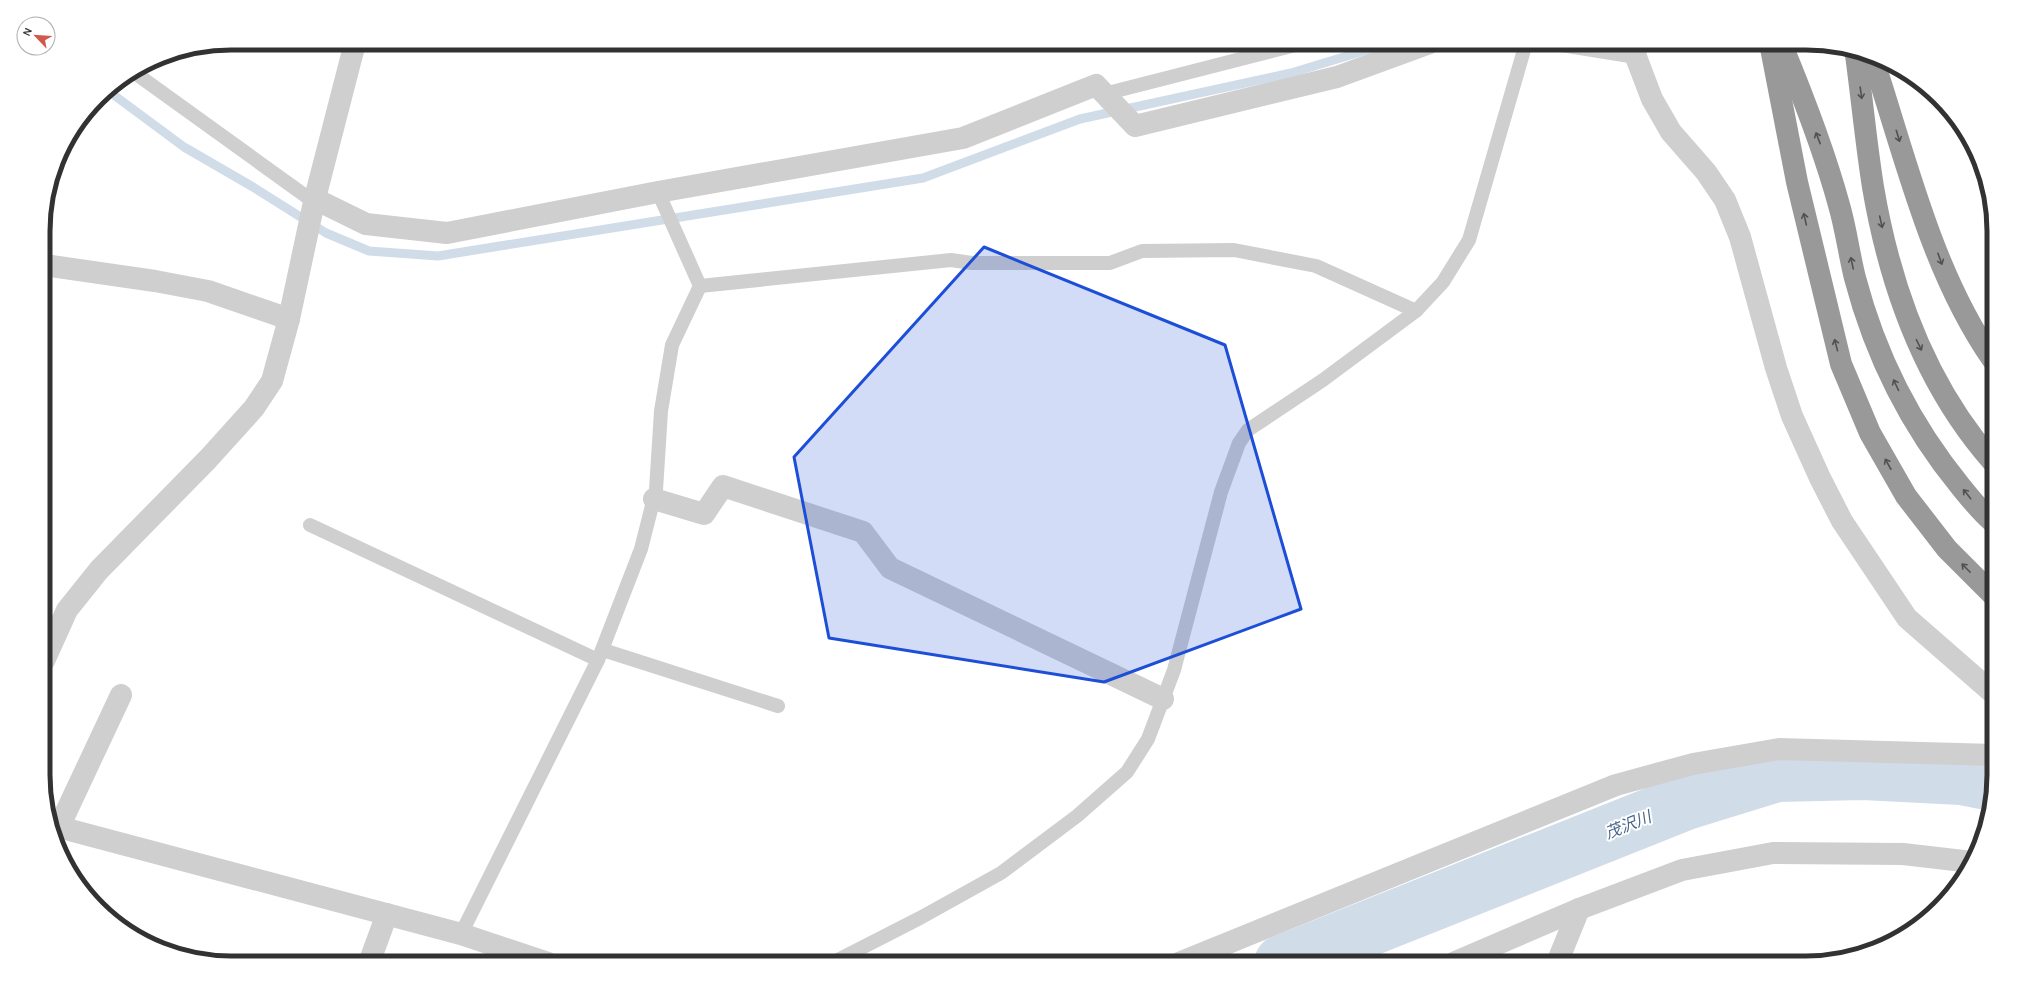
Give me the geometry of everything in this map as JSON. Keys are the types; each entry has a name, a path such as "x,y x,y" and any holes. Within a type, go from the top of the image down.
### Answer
{"highway":[{"path":"1771,50 1797,182 1841,364 1870,433 1906,496 1947,549 1987,588"},
{"path":"1784,50 1820,144 1840,206 1855,279 1874,339 1903,402 1942,464 1987,517"},
{"path":"1856,57 1873,188 1890,260 1909,324 1939,387 1974,440 1987,455"},
{"path":"1875,64 1917,195 1945,272 1979,340 1987,351"}],"street":[{"path":"50,648 68,610 99,570 208,459 254,408 272,381 289,319 315,200 353,50"},
{"path":"315,200 366,224 447,233 963,138 1096,85 1136,126 1338,77 1411,50"},
{"path":"1635,50 1652,99 1671,132 1706,172 1725,200 1740,237 1776,368 1792,416 1820,478 1842,521 1907,618 1987,688"},
{"path":"50,266 155,281 208,292 289,319"},
{"path":"654,499 704,514 723,486 863,532 890,568 1163,699"},
{"path":"56,823 121,695"},
{"path":"1196,956 1616,786 1693,764 1779,749 1987,755"},
{"path":"58,827 461,934 527,956"},
{"path":"1469,956 1579,909 1682,870 1773,853 1903,854 1965,861"},
{"path":"1560,956 1579,909"},
{"path":"372,956 387,914"}],"lane":[{"path":"1104,94 1276,50"},
{"path":"846,956 920,918 1001,873 1077,816 1127,772 1148,739 1174,670 1221,492 1239,443 1248,430 1323,380 1416,311 1443,282 1469,240 1524,50"},
{"path":"138,76 315,200"},
{"path":"659,195 700,286"},
{"path":"700,286 951,260 972,263 1110,263 1142,251 1234,250 1316,266 1416,311"},
{"path":"461,934 601,655 641,549 654,499 661,411 672,345 700,286"},
{"path":"310,525 601,655 778,706"}],"highlighted area":[{"path":"984,247 1225,345 1301,609 1104,682 829,638 794,457"}],"waterway":[{"path":"113,94 184,147 253,187 326,233 369,251 438,256 923,178 1080,119 1291,73 1367,50"},
{"name":"茂沢川","path":"1300,956 1686,802 1777,774 1863,772 1962,777 1987,782"}]}
